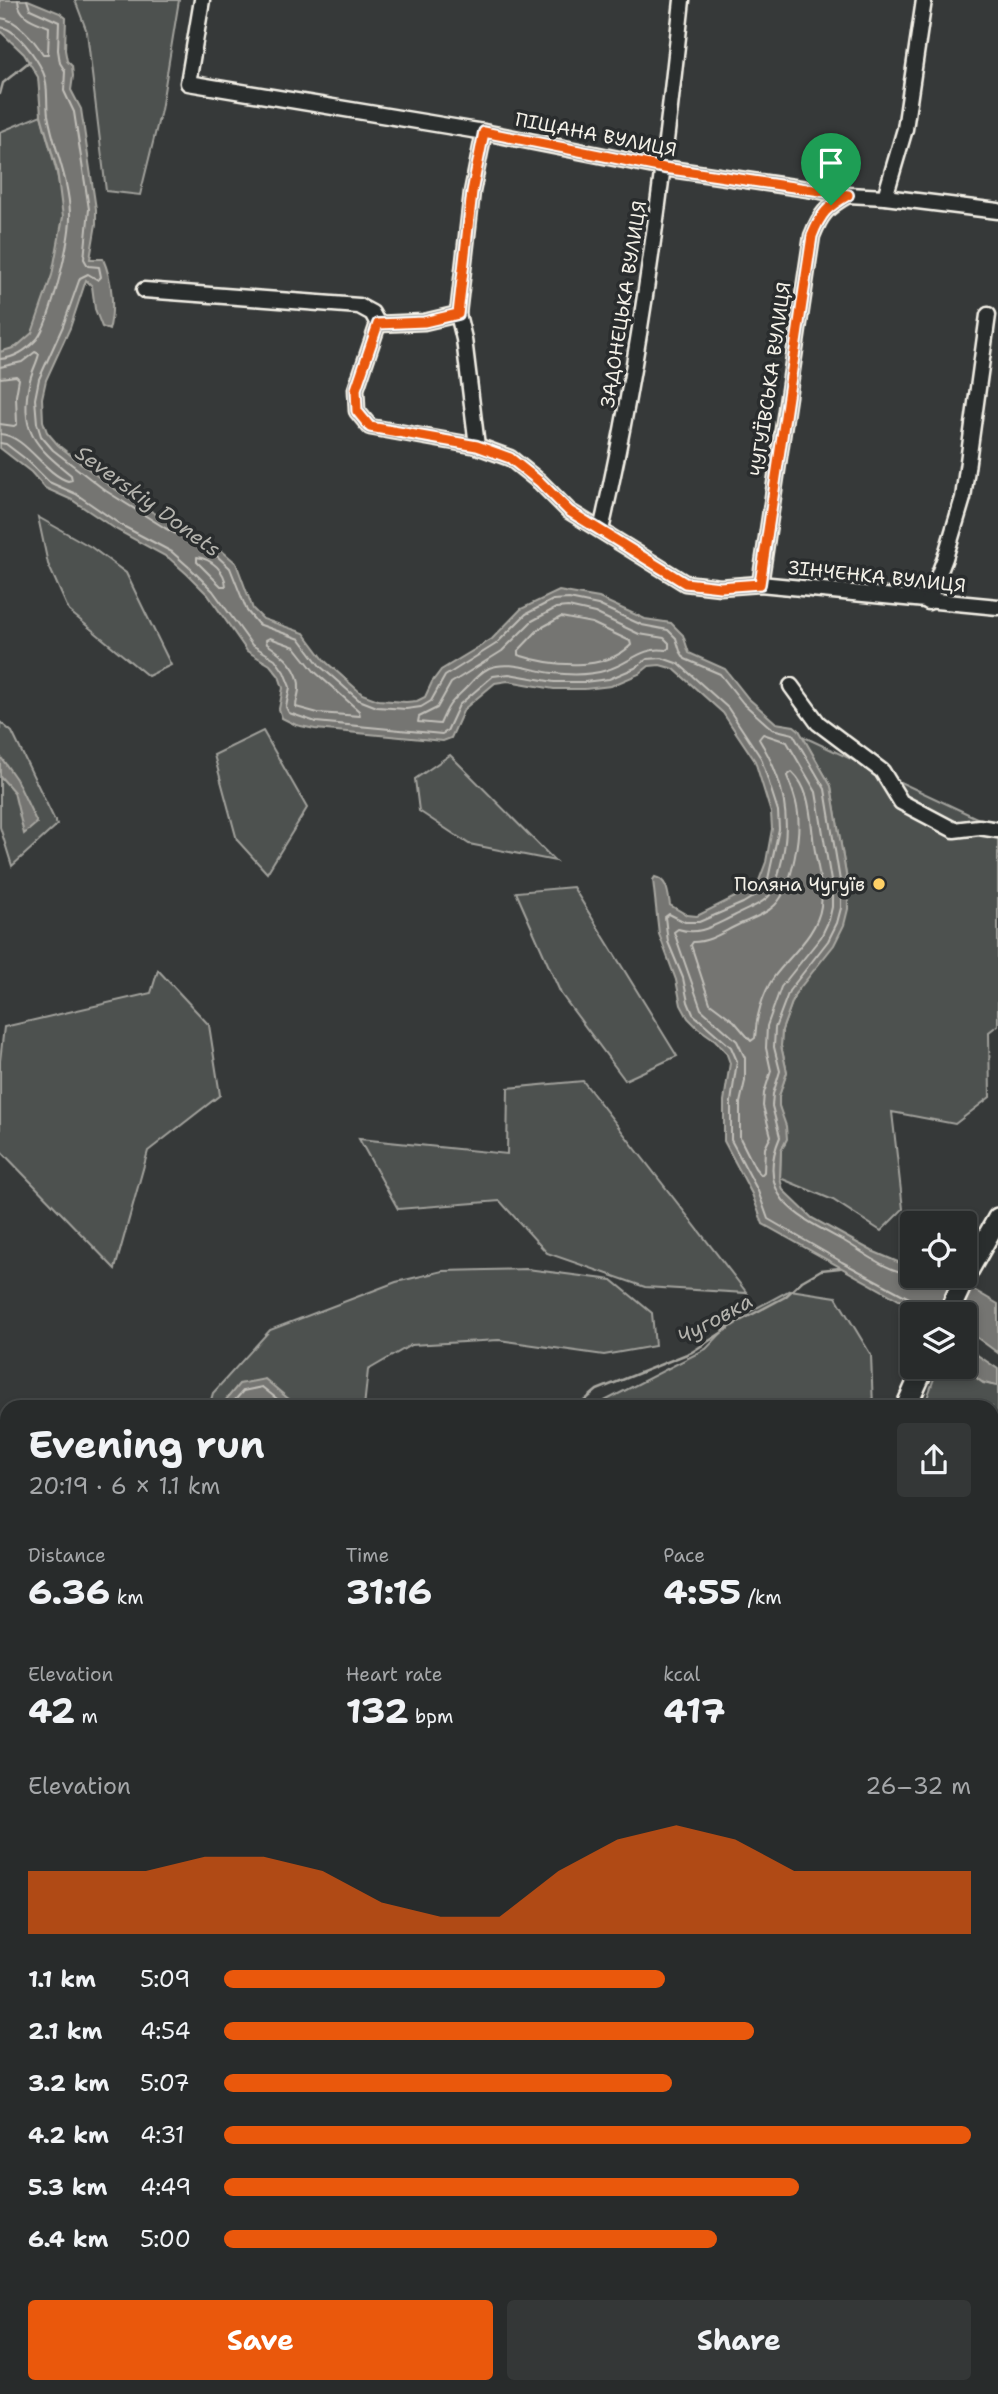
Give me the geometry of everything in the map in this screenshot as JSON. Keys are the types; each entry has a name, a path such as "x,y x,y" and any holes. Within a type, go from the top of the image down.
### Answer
{"highway":[{"path":"954,1302 998,1218"},
{"path":"909,1400 919,1379"}],"street":[{"name":"ПІЩАНА ВУЛИЦЯ","path":"202,0 188,83 484,132 664,168 848,195 998,211"},
{"name":"ЗАДОНЕЦЬКА ВУЛИЦЯ","path":"601,530 620,446 664,168 682,0"},
{"path":"885,197 905,129 924,0"},
{"path":"477,446 464,339 458,314 472,192 484,132"},
{"name":"ЧУГУЇВСЬКА ВУЛИЦЯ","path":"760,584 812,236 820,216 831,205 848,195"},
{"path":"144,290 359,306 372,313 378,324 424,322 458,314"},
{"path":"928,602 963,498 988,315"},
{"name":"ЗІНЧЕНКА ВУЛИЦЯ","path":"378,324 356,389 357,411 370,427 477,446 510,458 540,482 569,511 685,583 720,587 760,584 998,607"},
{"path":"791,686 818,723 882,771 901,802 954,830 979,827 998,830"}],"shaded area":[{"path":"75,0 179,0 161,110 140,195 106,191 87,32"},
{"path":"41,115 60,189 63,215 60,240 48,294 37,325 22,344 0,352 0,132"},
{"path":"38,517 91,547 126,573 171,665 148,676 69,611 48,564"},
{"path":"0,722 12,732 57,825 12,866 0,827"},
{"path":"263,731 307,808 267,873 237,840 214,755"},
{"path":"802,736 998,828 998,1025 989,1032 990,1097 955,1124 892,1112 903,1209 881,1231 833,1200 780,1178 781,1150 785,1144 779,1096 787,1072 781,1046 782,1030 795,994 848,886 831,786"},
{"path":"450,755 555,861 469,844 419,811 415,779"},
{"path":"573,887 677,1056 625,1080 561,994 516,892"},
{"path":"158,970 209,1025 220,1095 148,1151 115,1269 0,1150 0,1061 4,1027 151,993"},
{"path":"583,1081 747,1293 645,1287 547,1253 500,1201 398,1209 359,1139 507,1154 508,1088"},
{"path":"527,1269 612,1280 652,1313 655,1346 604,1355 499,1340 411,1345 368,1370 365,1400 211,1400 213,1393 270,1330 396,1282 443,1271"},
{"path":"790,1290 836,1297 871,1355 873,1400 607,1400 706,1349 734,1320"},
{"path":"977,1377 983,1383 998,1386 998,1400 926,1400 934,1379"}],"water":[{"path":"0,0 28,0 66,18 65,50 67,61 72,66 71,90 81,109 96,209 90,259 103,259 112,294 109,330 102,327 95,309 92,286 86,280 70,328 46,380 42,398 43,421 47,432 58,445 110,486 221,550 236,563 253,609 263,619 304,633 325,661 362,694 378,700 406,702 425,697 441,670 492,639 521,609 559,591 599,598 645,619 671,623 683,635 689,653 725,669 748,698 776,723 794,726 799,730 831,786 848,886 848,909 834,945 795,994 782,1030 781,1046 787,1072 779,1096 787,1139 781,1150 780,1178 783,1190 812,1218 872,1251 900,1263 900,1288 966,1288 998,1304 998,1353 977,1338 977,1302 903,1302 763,1224 752,1194 724,1141 724,1101 730,1063 726,1052 688,1018 681,1005 676,980 659,934 653,880 655,877 663,881 670,905 687,915 697,916 757,886 766,862 772,829 771,813 755,761 723,713 674,669 660,665 649,666 639,674 611,686 585,689 554,689 508,681 495,683 464,709 451,738 443,741 296,725 282,718 279,709 283,688 279,676 270,665 247,651 208,595 187,574 169,558 117,530 72,500 45,488 31,472 0,448 0,352 16,347 32,333 52,275 63,217 57,170 41,115 38,77 24,54 0,31"},
{"path":"0,756 16,779 37,823 24,834 14,792 0,776"},
{"path":"977,1355 998,1369 998,1386 979,1381"},
{"path":"265,1379 290,1400 226,1400 239,1384"}],"waterway":[{"path":"0,94 3,83 30,61"},
{"name":"Чуговка","path":"585,1400 597,1390 692,1352 738,1322 785,1297 802,1281 821,1270 840,1268"}],"place":[{"name":"Поляна Чугуїв","path":"879,884"}],"route":[{"path":"484,132 664,168 848,195 831,205 820,216 812,236 806,267 760,584 720,587 685,583 569,511 540,482 510,458 477,446 370,427 357,411 356,389 378,324 424,322 458,314 472,192 484,132"}],"water label":[{"name":"Severskiy Donets","path":"148,501"}]}
